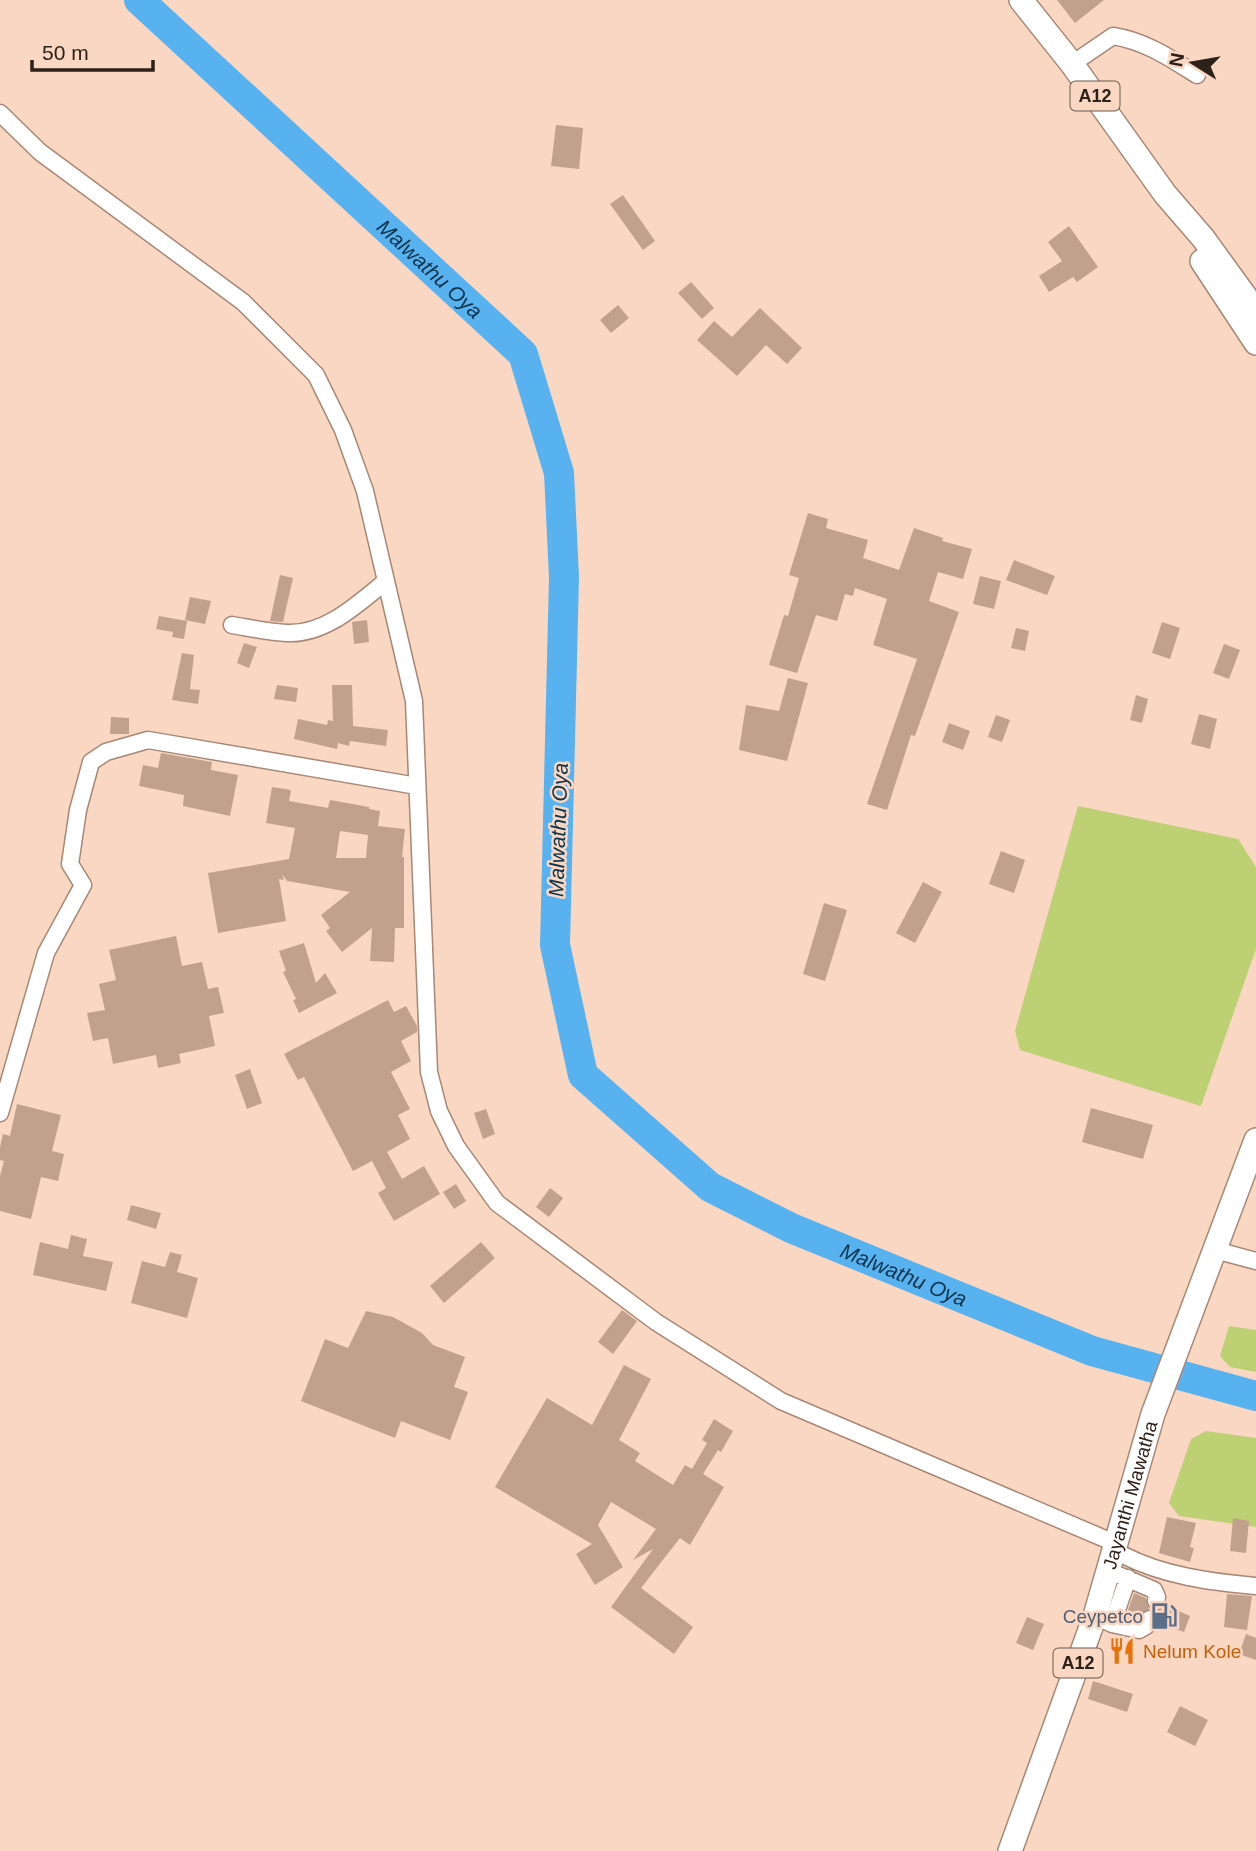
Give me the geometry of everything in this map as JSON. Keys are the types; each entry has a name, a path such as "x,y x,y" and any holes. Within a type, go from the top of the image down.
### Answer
{"highway":[{"name":"A12","path":"1021,0 1072,64 1166,194 1203,238 1256,311"},
{"name":"A12","path":"1166,194 1194,249 1256,343"},
{"name":"Jayanthi Mawatha","path":"1010,1851 1104,1620 1119,1562 1136,1473 1153,1415 1256,1140"}],"street":[{"path":"1072,64 1113,36 1154,48 1196,75"},
{"path":"0,113 40,152 243,302 316,375 343,430 365,491 414,701 429,1072 439,1111 456,1146 497,1203 656,1322 781,1401 1119,1562 1154,1590 1156,1601"},
{"path":"232,625 288,634 311,631 351,610 386,581"},
{"path":"0,1113 46,953 83,885 69,864 78,810 91,762 106,752 148,740 417,786"},
{"path":"1212,1259 1256,1261"},
{"path":"1119,1562 1218,1583 1256,1586"},
{"path":"1104,1620 1139,1630 1146,1626 1150,1619"}],"green space":[{"path":"1078,806 1238,839 1256,867 1256,949 1201,1106 1020,1050 1015,1031"},
{"path":"1229,1326 1256,1330 1256,1372 1230,1367 1220,1356"},
{"path":"1206,1431 1256,1438 1256,1527 1179,1516 1169,1503 1191,1439"}],"building":[{"path":"1057,0 1104,0 1075,23"},
{"path":"556,125 583,128 579,169 551,166"},
{"path":"623,195 655,241 643,250 610,204"},
{"path":"1069,226 1098,267 1077,282 1073,277 1049,292 1039,276 1062,261 1048,242"},
{"path":"691,282 714,308 702,319 678,293"},
{"path":"618,305 629,318 611,333 600,320"},
{"path":"760,308 802,348 787,364 766,345 737,376 697,340 714,321 732,337"},
{"path":"808,513 828,519 826,528 868,540 863,558 899,570 914,528 943,538 942,541 972,549 963,579 938,572 929,601 959,612 915,736 911,735 887,810 867,804 917,659 873,645 887,599 855,588 853,596 845,594 837,621 816,615 797,673 769,665 784,615 788,616 799,578 789,575"},
{"path":"1014,560 1055,576 1047,595 1006,580"},
{"path":"280,575 293,578 283,622 270,621"},
{"path":"980,576 1001,581 994,609 973,604"},
{"path":"190,597 211,601 205,624 185,620"},
{"path":"159,616 187,621 184,639 172,637 173,632 156,629"},
{"path":"367,620 369,642 354,644 352,622"},
{"path":"1162,622 1180,628 1170,659 1152,653"},
{"path":"1016,628 1029,631 1025,651 1011,648"},
{"path":"244,643 257,647 249,668 237,663"},
{"path":"1224,644 1240,650 1229,679 1213,673"},
{"path":"182,653 194,655 190,689 200,690 198,704 172,700"},
{"path":"788,678 808,683 787,761 739,750 746,705 779,711"},
{"path":"277,685 298,688 296,702 274,699"},
{"path":"332,685 352,685 353,726 388,730 386,746 350,741 349,746 338,743 337,749 294,739 298,719 327,725 328,720 333,721"},
{"path":"1136,695 1148,699 1142,723 1130,720"},
{"path":"1199,714 1217,719 1210,749 1191,744"},
{"path":"996,715 1010,720 1002,742 988,737"},
{"path":"111,717 129,718 129,734 110,734"},
{"path":"949,723 970,731 963,750 942,742"},
{"path":"161,753 212,762 211,770 238,775 230,816 183,806 184,795 139,786 143,765 158,768"},
{"path":"272,787 291,790 289,801 328,808 330,800 369,807 380,811 378,826 405,829 402,857 404,928 395,928 394,962 370,961 372,928 342,952 326,931 330,928 321,915 350,892 287,881 282,874 284,880 279,879 286,921 218,933 208,873 289,859 295,828 266,823","holes":["340,831 368,835 366,858 336,858"]},
{"path":"1001,851 1025,860 1014,893 989,884"},
{"path":"923,882 942,892 915,943 896,933"},
{"path":"824,903 847,910 825,981 803,974"},
{"path":"176,936 182,966 202,962 208,989 218,987 224,1013 209,1016 215,1046 179,1054 181,1063 158,1068 156,1055 113,1064 108,1038 93,1041 87,1013 105,1010 99,984 116,980 109,950"},
{"path":"304,943 316,983 325,973 337,993 299,1013 293,1000 296,999 283,972 286,971 279,951"},
{"path":"388,1000 394,1012 406,1006 417,1026 417,1032 401,1041 411,1061 391,1072 410,1109 398,1115 410,1139 387,1152 402,1179 424,1166 440,1194 394,1221 378,1193 386,1188 372,1161 353,1171 304,1077 298,1080 284,1054"},
{"path":"250,1069 262,1103 247,1109 235,1075"},
{"path":"17,1104 61,1115 52,1151 64,1154 58,1181 41,1177 31,1219 0,1211 0,1176 4,1161 0,1160 0,1147 3,1134 10,1136"},
{"path":"1091,1108 1153,1125 1143,1159 1082,1142"},
{"path":"486,1109 495,1134 483,1139 474,1113"},
{"path":"456,1184 466,1201 454,1209 443,1192"},
{"path":"550,1188 563,1198 549,1217 536,1207"},
{"path":"131,1205 161,1213 156,1229 127,1220"},
{"path":"71,1235 87,1239 83,1256 113,1262 106,1291 33,1275 40,1242 68,1249"},
{"path":"481,1242 495,1258 444,1303 430,1286"},
{"path":"170,1252 182,1255 177,1272 198,1278 187,1318 131,1303 142,1261 165,1267"},
{"path":"622,1310 637,1321 613,1354 598,1342"},
{"path":"366,1311 393,1317 422,1333 433,1345 465,1357 454,1387 468,1392 450,1440 401,1421 395,1438 301,1401 325,1339 348,1348"},
{"path":"624,1365 651,1379 619,1440 640,1453 635,1461 673,1485 685,1465 692,1469 707,1443 702,1440 714,1419 733,1431 721,1452 718,1450 703,1474 724,1487 690,1545 680,1538 641,1588 693,1627 674,1654 611,1607 653,1549 633,1560 656,1529 611,1502 598,1525 623,1567 595,1585 576,1554 592,1544 495,1487 547,1398 592,1425"},
{"path":"1167,1517 1196,1523 1190,1547 1194,1548 1190,1562 1159,1553"},
{"path":"1233,1518 1249,1521 1246,1553 1230,1551"},
{"path":"1134,1593 1146,1598 1149,1609 1140,1615 1128,1610"},
{"path":"1227,1594 1252,1596 1247,1630 1224,1627"},
{"path":"1165,1605 1190,1616 1184,1632 1160,1623 1157,1611"},
{"path":"1027,1617 1044,1624 1033,1650 1016,1643"},
{"path":"1246,1634 1256,1638 1256,1660 1239,1654"},
{"path":"1093,1681 1133,1694 1127,1712 1088,1699"},
{"path":"1180,1706 1208,1720 1195,1746 1167,1732"}],"waterway":[{"name":"Malwathu Oya","path":"139,0 523,354 559,473 564,577 555,945 583,1075 710,1187 791,1228 1092,1351 1256,1396"}],"place":[{"name":"Ceypetco","path":"1164,1616"},
{"name":"Nelum Kole","path":"1122,1651"}]}
